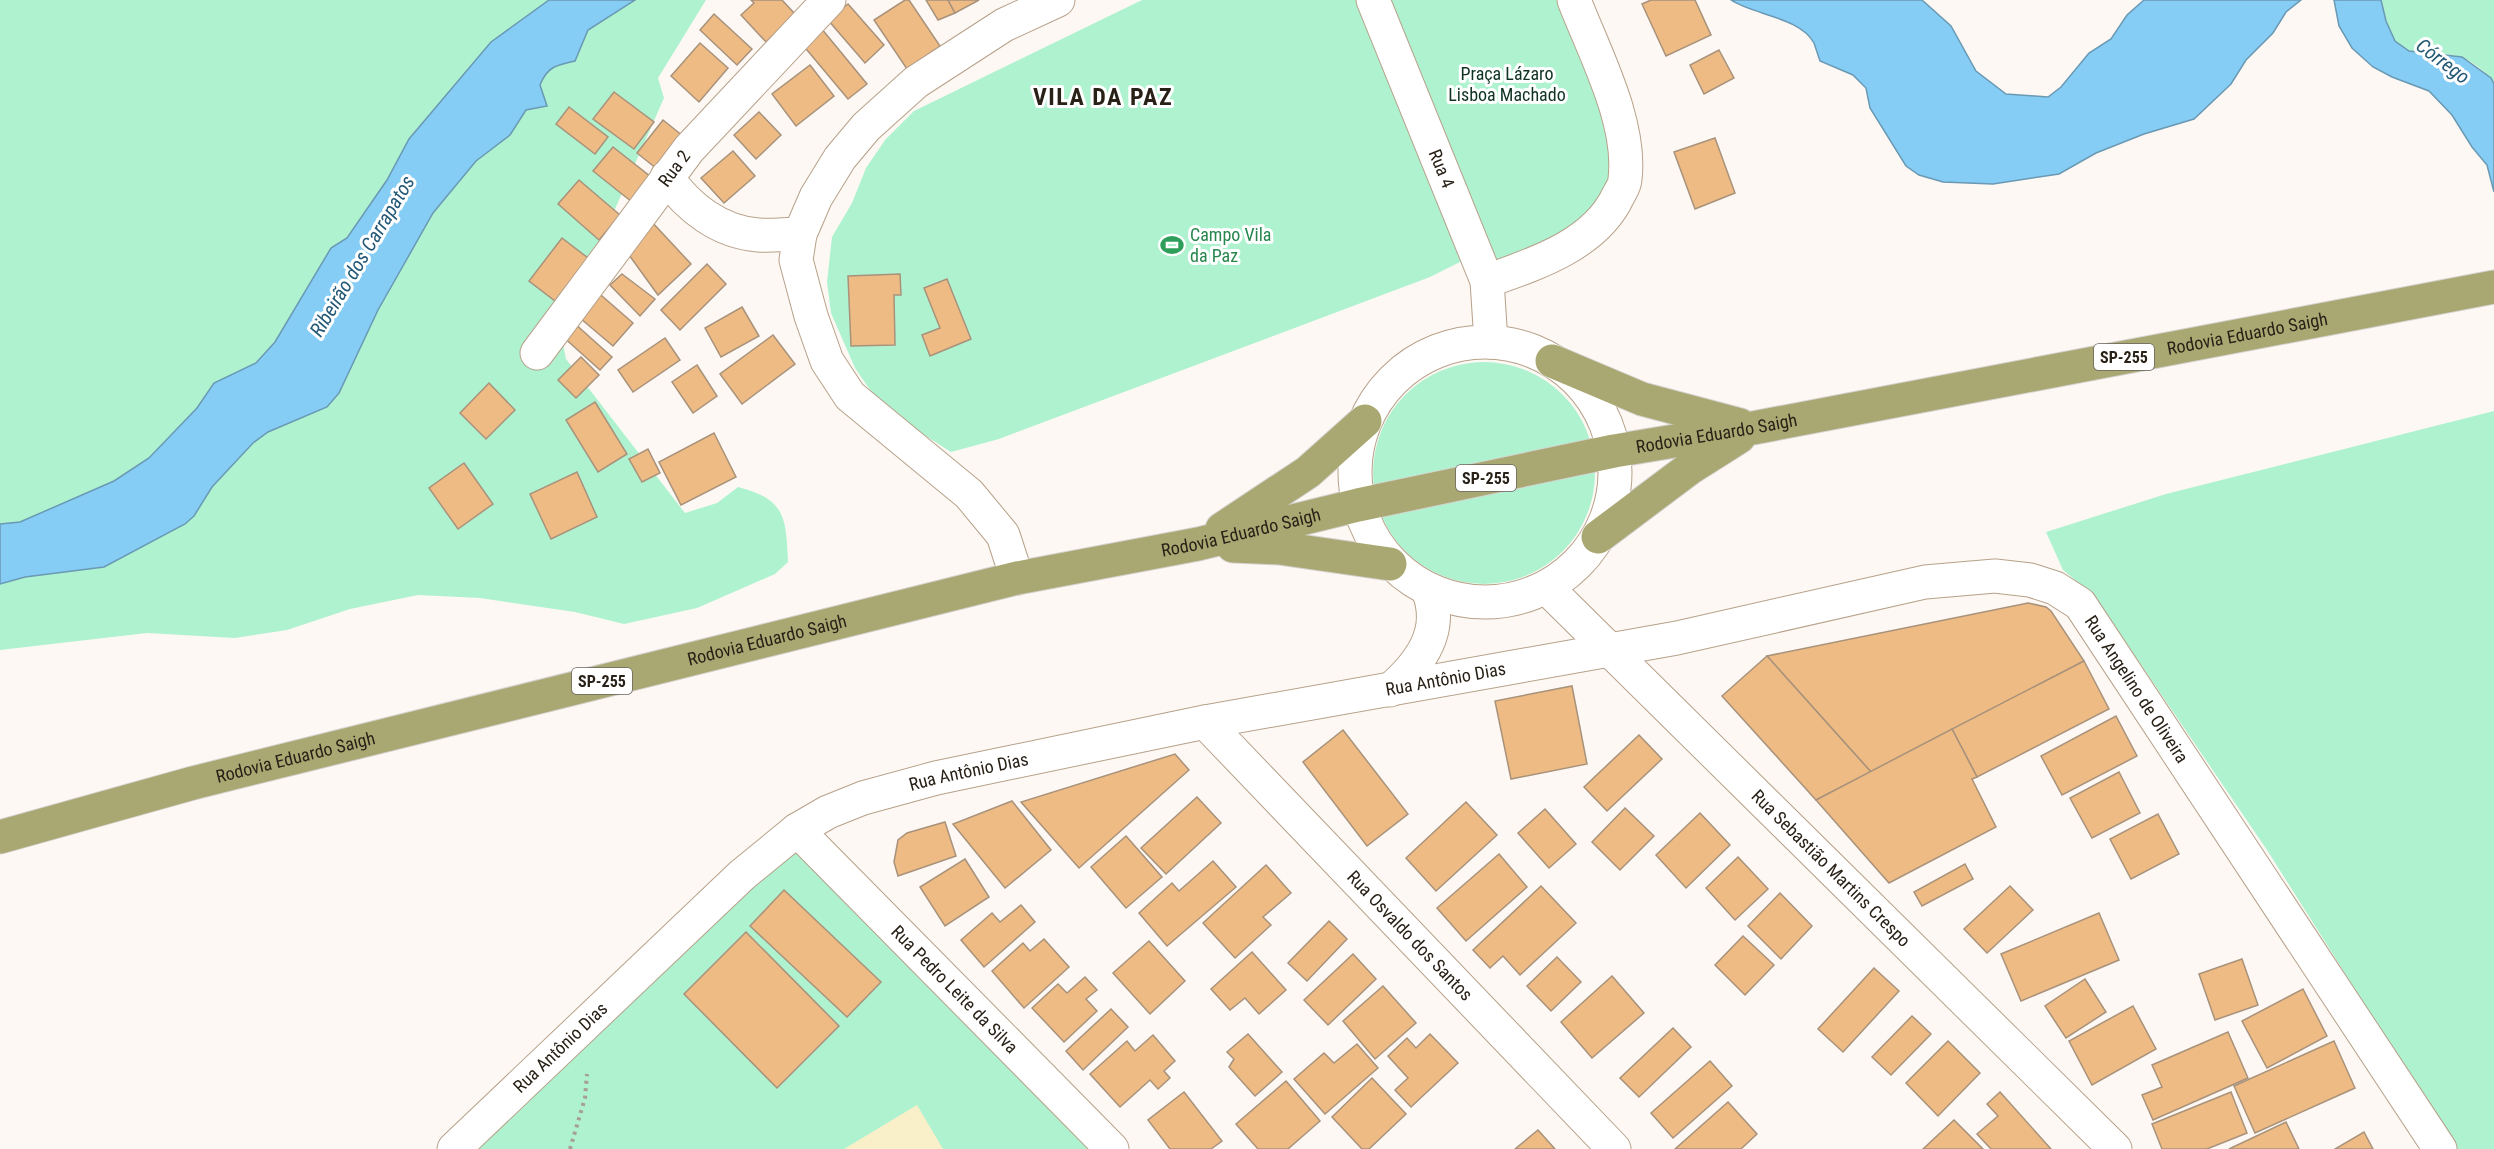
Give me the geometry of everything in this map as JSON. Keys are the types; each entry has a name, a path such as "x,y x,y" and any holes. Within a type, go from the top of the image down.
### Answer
{"highway":[{"name":"Rodovia Eduardo Saigh","path":"0,837 193,783 1017,578 1198,544 1358,505 1614,451 1753,428 2494,287"},
{"path":"1552,361 1642,399 1673,409 1753,428"},
{"path":"1198,544 1308,472 1365,421"},
{"path":"1598,537 1690,468 1753,428"},
{"path":"1198,544 1279,548 1390,564"}],"street":[{"name":"Rua 2","path":"537,353 689,149 829,0"},
{"path":"1017,578 1003,535 969,494 850,396 827,361 798,277 796,260 800,234 816,197 840,158 866,127 916,82 1004,25 1058,0"},
{"name":"Rua 4","path":"1373,0 1487,281 1491,342"},
{"path":"1487,281 1527,267 1562,250 1590,231 1612,208 1625,181 1625,138 1617,110 1574,0"},
{"path":"667,177 679,195 705,217 757,235 800,234"},
{"path":"1491,342 1513,344 1552,361 1584,387 1596,404 1605,422 1614,451 1615,481 1612,501 1598,537 1576,566 1547,588 1520,599 1491,604 1462,602 1428,590 1390,564 1373,540 1358,505 1354,477 1355,458 1365,421 1374,403 1400,373 1416,361 1452,345 1491,342"},
{"name":"Rua Angelino de Oliveira","path":"1609,649 1745,624 1924,582 1995,576 2030,580 2055,588 2080,604 2095,624 2440,1149"},
{"name":"Rua Sebastião Martins Crespo","path":"1547,588 2115,1149"},
{"path":"1390,690 1409,673 1430,638 1435,605 1428,590"},
{"name":"Rua Antônio Dias","path":"454,1149 742,875 797,830 828,812 863,798 936,778 1205,722 1609,649"},
{"name":"Rua Osvaldo dos Santos","path":"1205,722 1614,1149"},
{"name":"Rua Pedro Leite da Silva","path":"797,830 1112,1149"}],"path":[{"path":"570,1149 585,1098 588,1064"}],"green space":[{"path":"0,0 706,0 658,78 664,98 597,250 559,324 566,359 685,513 717,503 738,487 754,492 774,504 780,512 786,533 788,562 775,574 697,608 624,624 575,612 480,598 418,595 350,609 287,630 235,638 147,633 0,650"},
{"path":"1142,0 1362,0 1462,261 1430,277 999,439 951,452 890,413 855,368 831,313 827,282 832,237 852,203 866,168 885,140 914,111"},
{"name":"Praça Lázaro Lisboa Machado","path":"1387,0 1563,0 1615,136 1615,178 1603,200 1559,237 1491,265"},
{"path":"2381,0 2494,0 2494,84 2480,68 2461,57 2417,53 2401,46 2389,31"},
{"path":"1473,362 1495,362 1527,370 1546,380 1563,394 1577,411 1587,430 1593,451 1595,473 1593,495 1587,516 1577,535 1563,552 1546,566 1516,580 1495,584 1473,584 1452,580 1431,571 1413,559 1398,544 1386,526 1377,505 1373,484 1373,462 1377,441 1386,420 1398,402 1413,387 1431,375 1452,366"},
{"path":"2494,411 2494,1149 2456,1149 2267,850 2095,597 2063,570 2046,532 2166,494"},
{"path":"795,847 1094,1149 470,1149"}],"sand":[{"path":"917,1105 943,1149 844,1149"}],"water":[{"name":"Ribeirão dos Carrapatos","path":"549,0 635,0 588,30 575,61 557,66 546,74 540,85 547,106 526,110 510,135 476,161 433,213 378,310 339,393 327,407 268,432 253,443 212,487 194,516 185,524 104,567 25,577 0,584 0,524 20,522 114,481 149,458 197,408 214,383 256,363 275,342 331,248 347,238 387,180 409,139 491,42"},
{"path":"1731,0 1922,0 1951,26 1976,71 2006,94 2048,97 2061,87 2089,53 2111,39 2127,15 2144,0 2301,0 2286,12 2273,33 2246,60 2231,84 2194,119 2144,134 2096,153 2059,174 1993,184 1943,182 1919,175 1906,166 1870,108 1866,88 1853,75 1820,61 1814,43 1798,27"},
{"name":"Córrego","path":"2334,0 2381,0 2386,21 2395,41 2409,51 2462,57 2491,78 2494,84 2494,192 2487,165 2472,147 2452,115 2429,91 2373,67 2352,48 2339,26"}],"building":[{"path":"751,0 782,0 795,14 766,42 741,15 754,3"},
{"path":"905,0 909,0 940,46 907,69 874,20"},
{"path":"926,0 948,0 955,13 938,20"},
{"path":"948,0 979,0 955,13"},
{"path":"1651,0 1695,0 1711,35 1666,56 1642,4"},
{"path":"848,4 884,45 865,63 828,20"},
{"path":"714,14 752,49 737,65 700,30"},
{"path":"821,28 867,84 848,99 802,44"},
{"path":"700,43 728,68 699,102 671,76"},
{"path":"1719,50 1734,78 1704,94 1690,65"},
{"path":"810,65 834,96 796,126 772,94"},
{"path":"614,92 654,122 634,149 593,119"},
{"path":"569,107 608,137 595,154 556,124"},
{"path":"759,112 781,135 756,159 734,135"},
{"path":"663,120 683,136 657,169 637,153"},
{"path":"1715,138 1735,193 1695,209 1674,152"},
{"path":"613,147 651,177 632,202 593,171"},
{"path":"733,151 755,176 724,203 701,178"},
{"path":"579,180 620,215 599,240 558,204"},
{"path":"651,221 691,264 658,295 629,255"},
{"path":"562,238 588,258 555,301 529,281"},
{"path":"707,264 726,284 680,330 661,310"},
{"path":"622,274 655,299 640,316 610,285"},
{"path":"900,274 901,295 894,295 895,345 851,346 848,276"},
{"path":"947,279 971,339 930,356 922,335 940,328 924,288"},
{"path":"594,289 633,323 613,346 574,313"},
{"path":"742,307 759,336 721,357 705,328"},
{"path":"573,322 612,357 600,370 561,335"},
{"path":"773,335 795,364 742,404 720,374"},
{"path":"665,338 680,360 633,392 618,370"},
{"path":"581,357 599,375 576,398 558,380"},
{"path":"697,365 717,396 693,413 672,382"},
{"path":"489,383 515,410 486,439 460,413"},
{"path":"595,402 627,454 598,472 566,420"},
{"path":"714,433 736,477 681,505 659,462"},
{"path":"648,449 660,473 642,482 629,459"},
{"path":"464,463 493,504 458,529 429,488"},
{"path":"577,472 597,517 551,539 530,494"},
{"path":"2028,603 2046,607 2051,611 2084,661 1871,772 1767,656"},
{"path":"1767,656 1871,772 1816,800 1722,696"},
{"path":"2084,661 2109,709 1977,777 1952,729"},
{"path":"1572,686 1587,764 1511,779 1495,701"},
{"path":"2116,716 2137,756 2062,795 2041,756"},
{"path":"1952,729 1977,777 1972,779 1996,827 1889,883 1816,800"},
{"path":"1343,730 1408,814 1367,846 1303,762"},
{"path":"1639,735 1662,759 1607,811 1584,787"},
{"path":"1175,754 1189,770 1079,868 1021,802"},
{"path":"2119,772 2140,813 2092,838 2070,798"},
{"path":"1197,797 1221,823 1166,874 1141,848"},
{"path":"1012,801 1051,850 1005,888 953,824"},
{"path":"1466,802 1497,835 1436,891 1406,858"},
{"path":"1625,808 1654,836 1620,870 1592,842"},
{"path":"1545,809 1576,844 1549,868 1518,833"},
{"path":"1700,813 1730,845 1686,888 1656,855"},
{"path":"2158,814 2179,854 2131,879 2110,839"},
{"path":"945,822 956,856 898,876 894,862 898,840 907,833"},
{"path":"1126,836 1162,877 1126,908 1091,867"},
{"path":"1499,854 1527,887 1466,941 1437,908"},
{"path":"1738,857 1768,889 1735,920 1706,888"},
{"path":"965,859 989,897 945,926 920,887"},
{"path":"1213,861 1236,887 1167,946 1139,913 1172,883 1179,891"},
{"path":"1965,864 1973,879 1922,906 1914,892"},
{"path":"1266,865 1291,893 1263,917 1271,925 1235,958 1203,923"},
{"path":"1541,886 1576,923 1520,975 1503,956 1490,968 1473,950"},
{"path":"2010,886 2033,910 1987,953 1964,929"},
{"path":"784,890 881,982 847,1017 750,926"},
{"path":"1780,893 1812,926 1781,959 1748,926"},
{"path":"1021,905 1035,922 984,967 961,940 992,913 1000,922"},
{"path":"2099,913 2119,960 2021,1001 2001,954"},
{"path":"1329,921 1347,939 1307,981 1288,963"},
{"path":"746,932 839,1026 777,1088 684,994"},
{"path":"1743,936 1774,965 1745,995 1715,965"},
{"path":"1044,939 1069,967 1024,1008 992,971 1023,943 1030,951"},
{"path":"1149,941 1185,981 1150,1014 1113,973"},
{"path":"1252,952 1286,990 1259,1014 1245,998 1230,1010 1211,989"},
{"path":"1353,954 1376,979 1328,1025 1304,1000"},
{"path":"1557,957 1581,982 1551,1011 1527,986"},
{"path":"2242,959 2258,1005 2215,1020 2199,974"},
{"path":"1874,968 1899,991 1843,1052 1818,1029"},
{"path":"1612,976 1644,1013 1592,1058 1561,1022"},
{"path":"1085,977 1097,990 1086,999 1097,1011 1064,1042 1032,1008 1058,984 1067,993"},
{"path":"2085,979 2106,1012 2066,1038 2045,1006"},
{"path":"1383,986 1416,1023 1375,1059 1343,1021"},
{"path":"2303,989 2327,1036 2267,1068 2242,1021"},
{"path":"2133,1006 2156,1049 2092,1085 2069,1041"},
{"path":"1111,1009 1128,1027 1083,1070 1066,1051"},
{"path":"1912,1016 1931,1034 1891,1075 1872,1057"},
{"path":"1673,1028 1691,1047 1639,1097 1620,1078"},
{"path":"2228,1032 2248,1078 2153,1120 2142,1095 2162,1087 2152,1065"},
{"path":"1248,1034 1282,1072 1255,1096 1229,1067 1234,1059 1227,1052"},
{"path":"1430,1034 1458,1063 1411,1107 1395,1090 1408,1078 1388,1056 1407,1038 1416,1048"},
{"path":"1153,1035 1175,1061 1164,1071 1170,1078 1158,1089 1150,1080 1120,1107 1090,1074 1127,1041 1135,1051"},
{"path":"1948,1041 1980,1073 1938,1116 1906,1083"},
{"path":"2334,1041 2355,1088 2255,1133 2234,1086"},
{"path":"1357,1044 1378,1068 1325,1114 1294,1079 1324,1053 1334,1063"},
{"path":"1710,1061 1732,1086 1673,1138 1651,1113"},
{"path":"1372,1078 1406,1114 1369,1149 1362,1149 1332,1117"},
{"path":"1286,1081 1320,1121 1288,1149 1258,1149 1236,1124"},
{"path":"1184,1092 1222,1141 1211,1149 1170,1149 1148,1120"},
{"path":"2000,1092 2051,1149 1991,1149 1977,1134 1998,1116 1987,1104"},
{"path":"2231,1092 2247,1133 2207,1149 2162,1149 2152,1124"},
{"path":"1728,1102 1757,1134 1741,1149 1675,1149"},
{"path":"1954,1120 1983,1149 1923,1149"},
{"path":"2286,1122 2299,1149 2229,1149"},
{"path":"1538,1130 1555,1149 1515,1149"},
{"path":"2364,1132 2373,1149 2335,1149"}],"place":[{"name":"Campo Vila da Paz","path":"1172,245"}],"district":[{"name":"VILA DA PAZ","path":"1103,97"}]}
